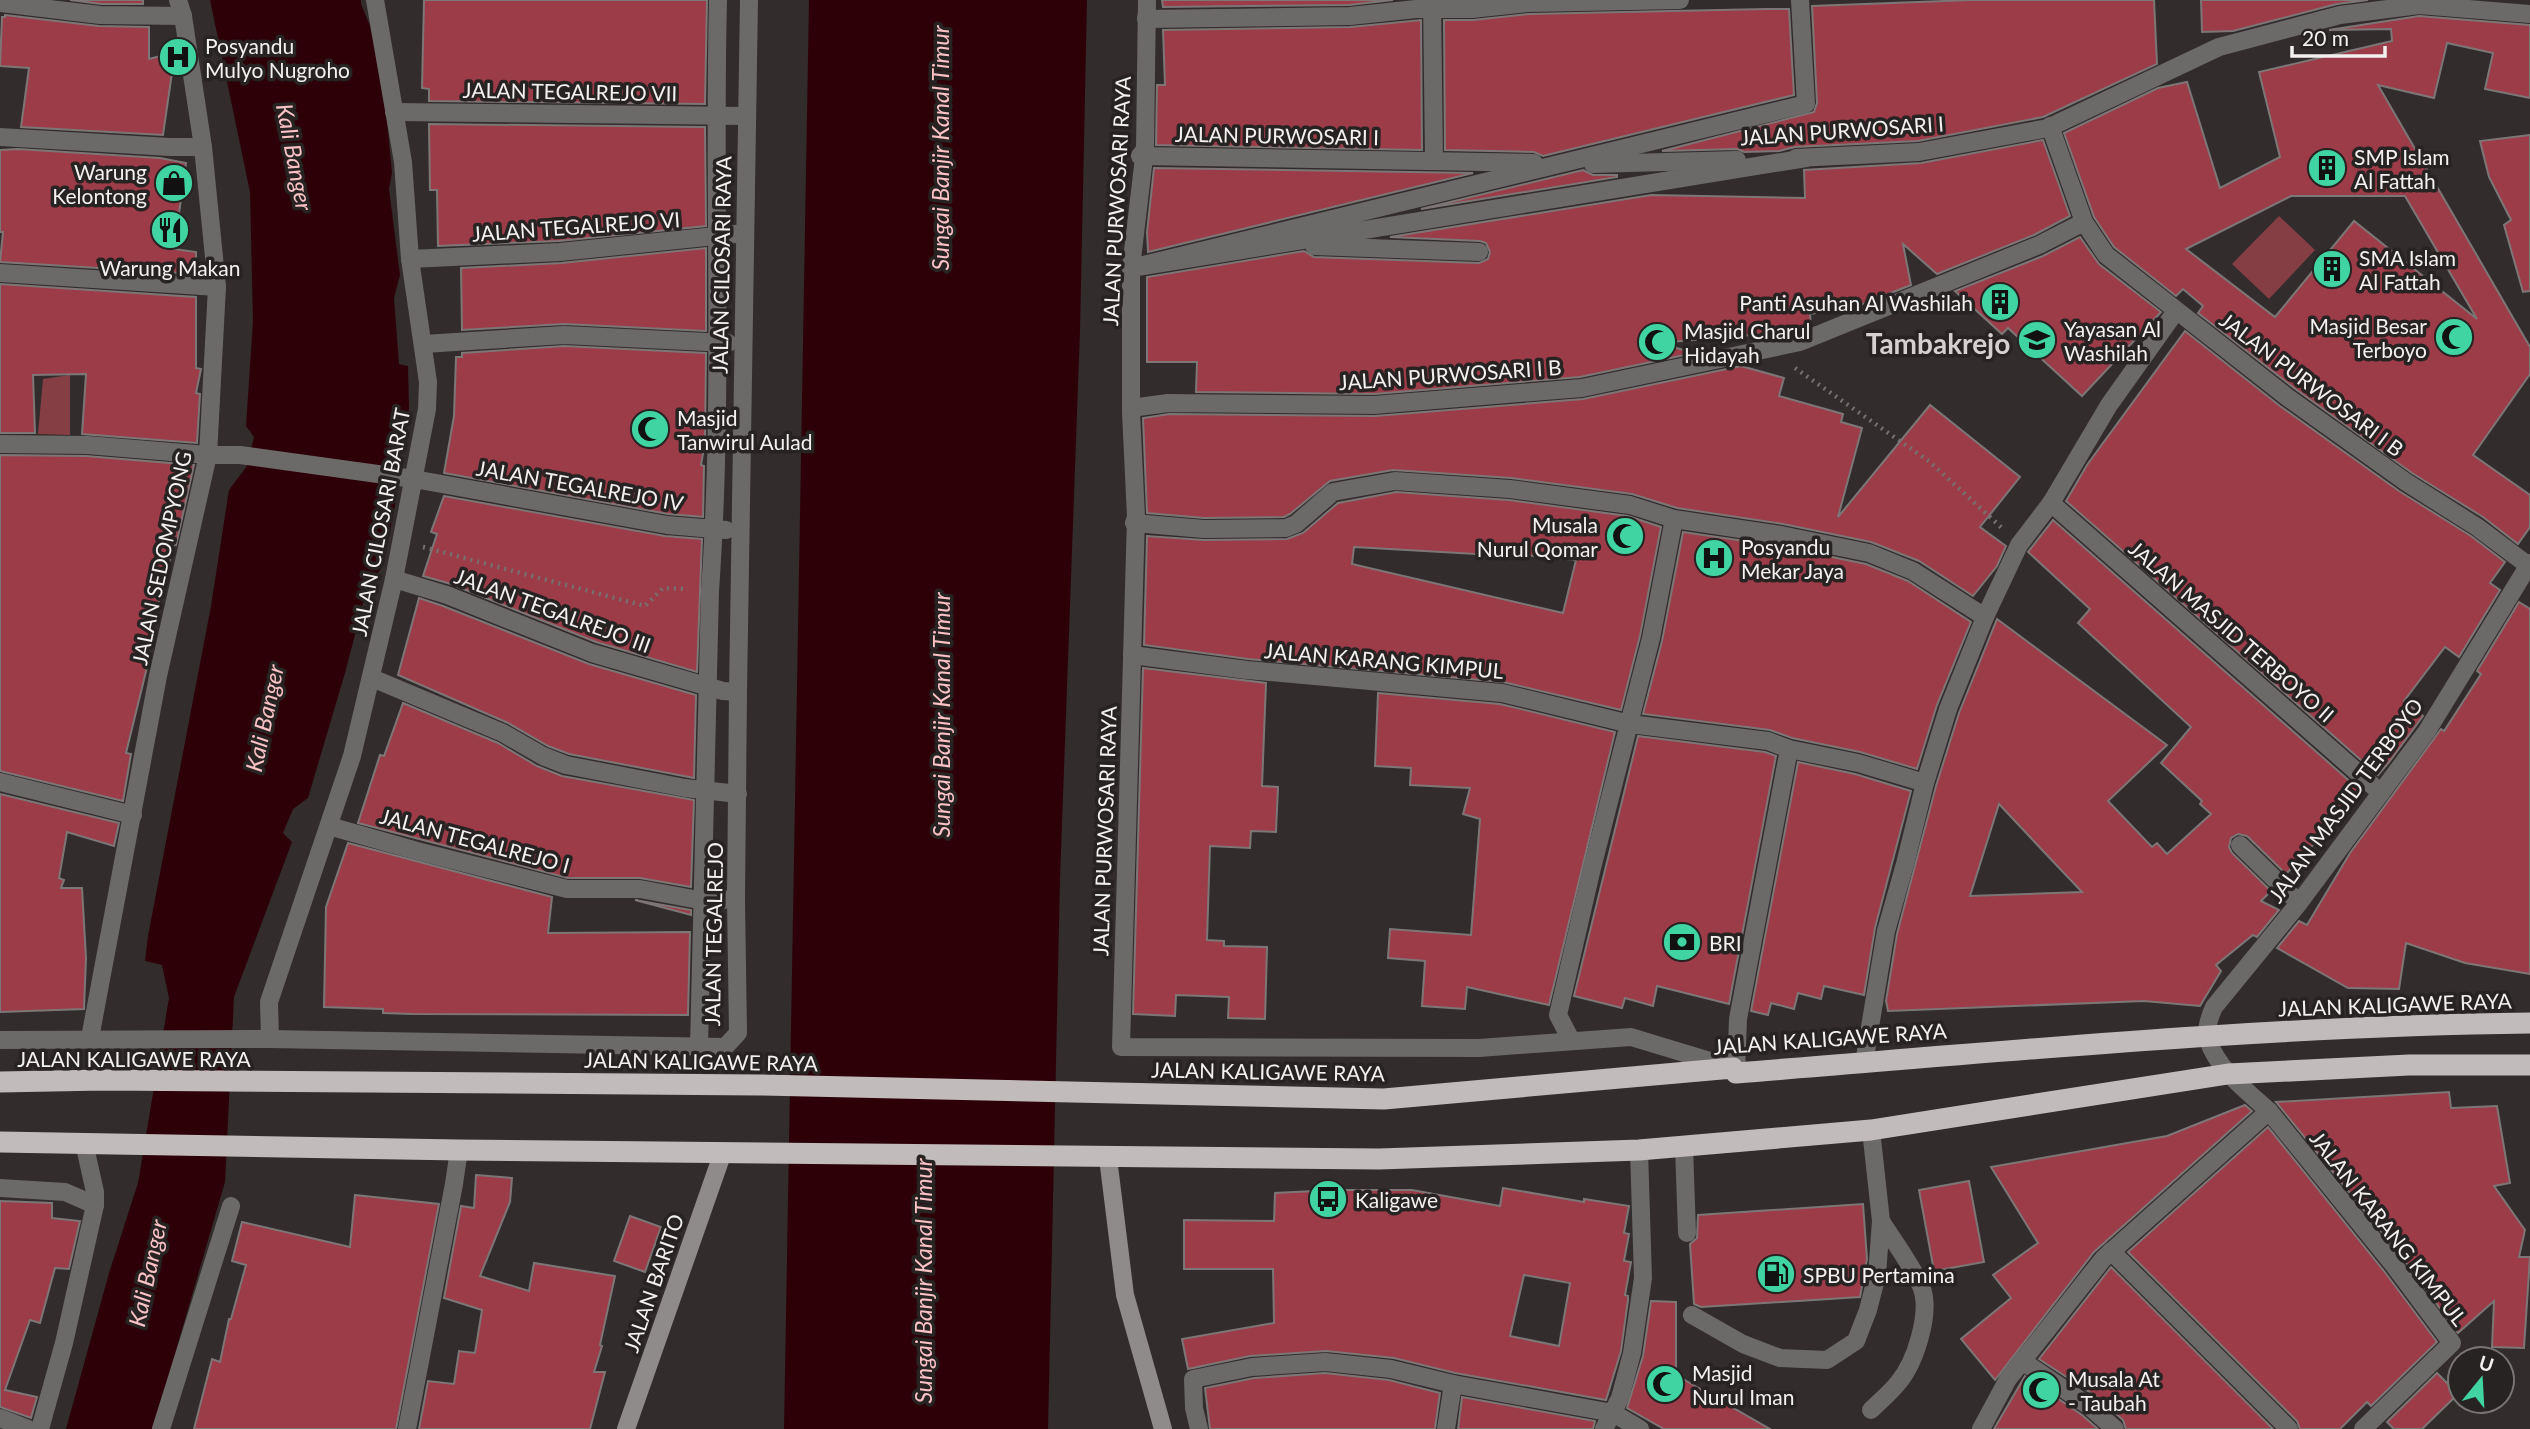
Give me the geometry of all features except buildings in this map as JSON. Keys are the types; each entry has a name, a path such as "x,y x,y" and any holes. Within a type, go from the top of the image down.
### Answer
{"highway":[{"name":"JALAN KALIGAWE RAYA","path":"0,1082 104,1080 759,1085 1384,1099 2118,1042 2405,1024 2530,1023"},
{"path":"0,1142 459,1150 1379,1159 1639,1150 1871,1130 2228,1074 2409,1065 2530,1065"}],"street":[{"name":"JALAN CILOSARI BARAT","path":"270,1039 269,1002 352,756 372,678 427,410 428,382 410,259 403,162 375,0"},
{"path":"699,1047 710,592 714,530 717,237 715,116 718,0"},
{"name":"JALAN CILOSARI RAYA","path":"740,531 749,0"},
{"path":"1147,7 1146,19 1350,16 1433,4 1472,9 1528,3 1680,0"},
{"path":"1131,268 1806,104 1800,0"},
{"name":"JALAN PURWOSARI I","path":"1145,149 1140,156 1561,164 1807,158 1919,152 2050,126 2219,47 2340,15 2413,2 2530,14"},
{"path":"0,3 100,15 181,8"},
{"path":"1433,4 1434,160"},
{"name":"JALAN PURWOSARI RAYA","path":"1147,7 1145,149 1131,268 1131,408 1136,517 1121,1047 1479,1048 1631,1037 1735,1070"},
{"name":"JALAN SEDOMPYONG","path":"90,1038 158,676 208,455 217,287 203,147 181,8"},
{"name":"JALAN TEGALREJO VII","path":"394,112 746,116"},
{"name":"JALAN PURWOSARI I B","path":"2050,126 2084,222 2106,255 2298,404 2406,482 2529,564"},
{"path":"0,137 203,147"},
{"path":"1131,268 1807,158"},
{"name":"JALAN PURWOSARI I B","path":"1131,408 1168,403 1374,405 1582,388 1800,342 2039,245 2084,222"},
{"name":"JALAN TEGALREJO VI","path":"410,259 560,252 745,233"},
{"path":"1131,268 1208,246 1319,246 1479,252"},
{"path":"0,273 217,287"},
{"path":"1864,1063 1886,931 1925,783 1948,709 1984,617 2019,545 2051,503 2109,405 2176,311"},
{"path":"424,344 564,335 743,344"},
{"name":"JALAN TEGALREJO IV","path":"0,444 87,445 240,455 414,479 667,525 740,531"},
{"path":"1136,517 1134,523 1204,529 1286,528 1296,524 1333,492 1359,487 1395,481 1510,489 1630,505 1674,519 1781,535 1869,553 1913,571 1984,617"},
{"name":"JALAN MASJID TERBOYO II","path":"2051,503 2381,793"},
{"path":"1571,1040 1558,1015 1592,868 1651,638 1674,519"},
{"name":"JALAN TEGALREJO","path":"0,1040 270,1039 725,1047 738,1033 736,900 740,531"},
{"name":"JALAN MASJID TERBOYO","path":"2207,1038 2209,1018 2214,1007 2299,903 2427,731 2523,589 2529,564"},
{"name":"JALAN TEGALREJO III","path":"394,579 447,596 592,653 709,687 738,692"},
{"name":"JALAN KARANG KIMPUL","path":"1132,655 1247,670 1502,693 1630,724 1768,741 1925,783"},
{"path":"372,678 485,725 566,765 705,790 738,793"},
{"path":"1735,1070 1738,1019 1788,748"},
{"path":"0,782 133,815"},
{"name":"JALAN TEGALREJO I","path":"329,826 568,889 640,889 704,901 736,900"},
{"path":"2240,845 2299,903"},
{"name":"JALAN KARANG KIMPUL","path":"2207,1038 2228,1074 2269,1111 2393,1264 2452,1343 2363,1429"},
{"path":"1981,1429 2008,1379 2111,1251 2269,1111"},
{"path":"1692,1315 1743,1344 1780,1358 1827,1360 1856,1341 1877,1275 1881,1221 1871,1130"},
{"path":"40,1429 64,1343 95,1205 94,1144"},
{"path":"1684,1146 1687,1233"},
{"path":"407,1429 459,1150"},
{"path":"1604,1429 1620,1398 1632,1353 1643,1279 1639,1150"},
{"name":"JALAN BARITO","path":"626,1429 723,1152"},
{"path":"1108,1158 1125,1295 1163,1429"},
{"path":"0,1188 65,1192 95,1205"},
{"path":"161,1429 231,1206"},
{"path":"1871,1410 1898,1383 1908,1368 1923,1326 1925,1305 1921,1287 1881,1221"},
{"path":"2111,1251 2289,1429"},
{"path":"2022,1361 2090,1406 2115,1429"},
{"path":"1199,1429 1194,1408 1193,1379 1252,1367 1325,1362 1391,1369 1453,1384 1613,1413 1640,1429"},
{"path":"1447,1429 1453,1384"},
{"path":"0,1418 28,1429"}],"path":[{"path":"1769,349 1930,462 2019,545"},
{"path":"401,542 498,565 645,606 663,587 710,592"}],"shaded area":[{"path":"2279,216 2315,250 2269,299 2232,264"},
{"path":"70,375 70,435 38,434 43,379"}],"water":[{"name":"Kali Banger","path":"210,0 361,0 370,26 386,112 392,173 389,189 400,275 394,298 399,364 408,366 409,408 401,449 387,463 384,481 397,495 383,566 368,585 308,798 293,809 283,833 292,842 234,997 225,1182 153,1429 66,1429 109,1273 138,1183 169,998 162,965 145,961 148,936 211,606 229,490 247,466 254,437 246,426 253,321 250,192"},
{"name":"Sungai Banjir Kanal Timur","path":"809,0 1087,0 1080,331 1060,879 1048,1429 784,1429"}],"place":[{"name":"Posyandu Mulyo Nugroho","path":"178,57"},
{"name":"SMP Islam Al Fattah","path":"2327,168"},
{"name":"Warung Kelontong","path":"174,183"},
{"name":"Warung Makan","path":"170,230"},
{"name":"SMA Islam Al Fattah","path":"2332,269"},
{"name":"Panti Asuhan Al Washilah","path":"2000,302"},
{"name":"Masjid Besar Terboyo","path":"2454,337"},
{"name":"Yayasan Al Washilah","path":"2037,340"},
{"name":"Masjid Charul Hidayah","path":"1657,342"},
{"name":"Masjid Tanwirul Aulad","path":"650,429"},
{"name":"Musala Nurul Qomar","path":"1625,536"},
{"name":"Posyandu Mekar Jaya","path":"1714,558"},
{"name":"BRI","path":"1682,942"},
{"name":"Kaligawe","path":"1328,1199"},
{"name":"SPBU Pertamina","path":"1776,1274"},
{"name":"Masjid Nurul Iman","path":"1665,1384"},
{"name":"Musala At - Taubah","path":"2041,1390"}],"district":[{"name":"Tambakrejo","path":"1938,343"}]}
